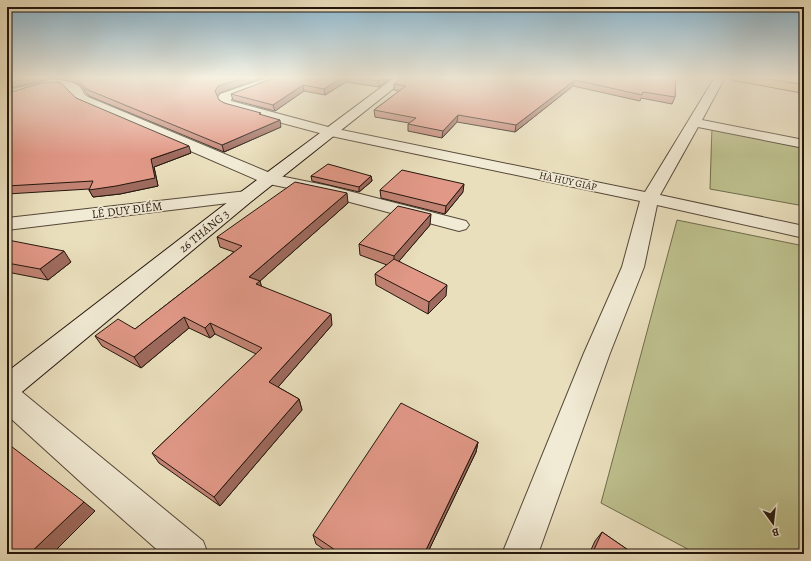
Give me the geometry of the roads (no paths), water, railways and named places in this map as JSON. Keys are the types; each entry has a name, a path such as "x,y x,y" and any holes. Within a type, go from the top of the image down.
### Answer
{"street":[{"path":"91,103 270,179 329,192 459,225"},
{"name":"HÀ HUY GIÁP","path":"228,103 331,132 650,198 804,232"},
{"name":"26 THÁNG 3","path":"7,388 247,196 367,103"},
{"path":"520,554 597,353 633,267 650,198 705,103"},
{"path":"694,122 804,144"},
{"name":"LÊ DUY ĐIẾM","path":"7,224 247,196"},
{"path":"7,397 96,476 190,554"}]}
